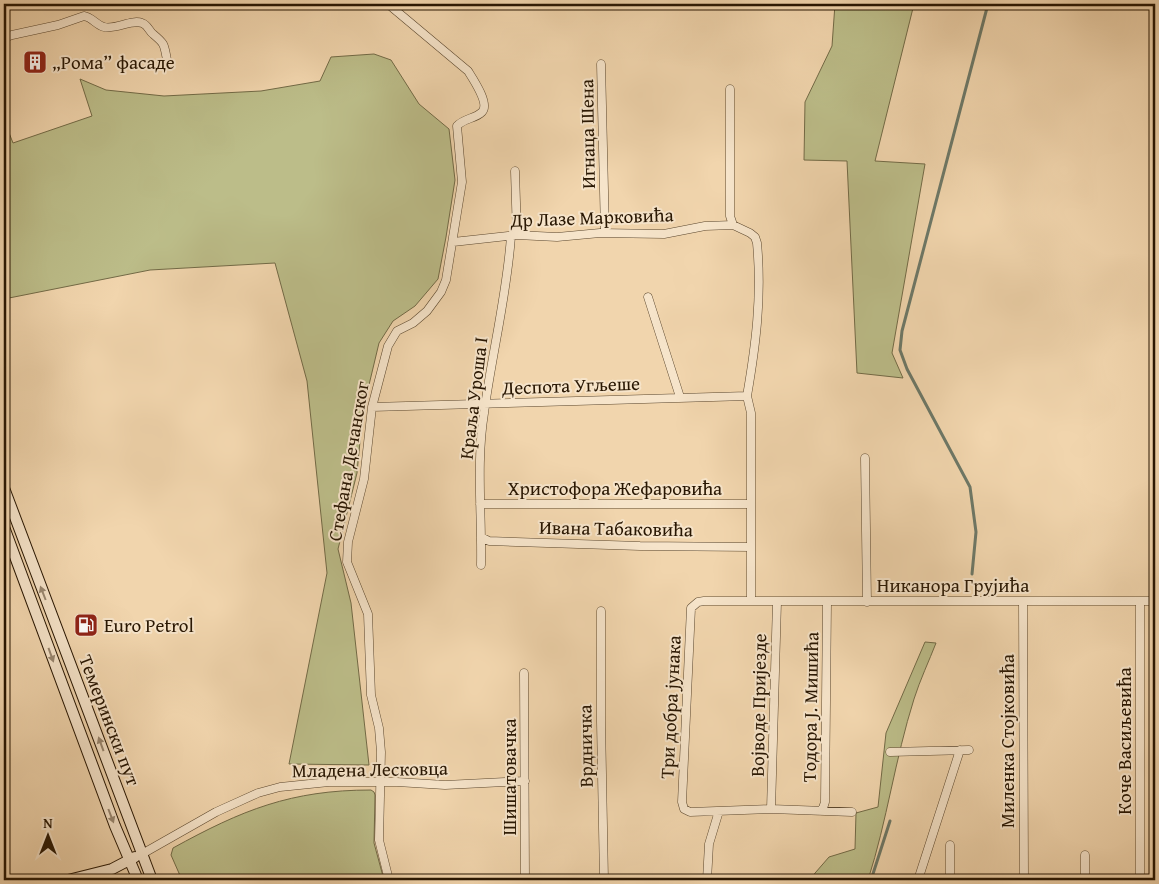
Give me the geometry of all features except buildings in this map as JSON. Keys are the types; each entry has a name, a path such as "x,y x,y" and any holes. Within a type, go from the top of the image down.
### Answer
{"main road":[{"name":"Темерински пут","path":"4,488 152,880"},
{"name":"Темерински пут","path":"4,527 81,738 138,880"},
{"path":"68,880 112,869 142,854"}],"street":[{"name":"Стефана Дечанског","path":"388,4 468,72 476,83 484,101 482,113 461,122 457,126 462,182 446,280 436,300 427,311 413,323 397,331 388,346 372,407 364,479 348,542 347,562 368,614 371,695 379,728 381,752 379,840 389,880"},
{"path":"4,38 58,25 84,16 88,16 107,28 140,22 163,43 167,60"},
{"name":"Игнаца Шена","path":"601,64 606,233"},
{"path":"730,89 730,216 733,225 754,237 757,248 756,344 747,396 751,413 751,601"},
{"name":"Краља Уроша I","path":"481,565 482,429 514,235 515,171"},
{"name":"Др Лазе Марковића","path":"452,242 514,235 557,237 606,233 664,234 705,226 733,225"},
{"path":"648,297 680,398"},
{"name":"Деспота Угљеше","path":"372,407 747,396"},
{"path":"865,458 867,602"},
{"name":"Христофора Жефаровића","path":"480,504 751,504"},
{"name":"Ивана Табаковића","path":"481,538 489,541 607,545 751,547"},
{"name":"Никанора Грујића","path":"691,613 691,608 694,605 704,601 1155,600"},
{"name":"Миленка Стојковића","path":"1023,601 1024,880"},
{"name":"Коче Васиљевића","path":"1140,601 1140,880"},
{"name":"Војводе Пријезде","path":"772,809 777,602"},
{"name":"Тодора Ј. Мишића","path":"820,811 825,802 827,602"},
{"name":"Врдничка","path":"601,610 604,880"},
{"name":"Три добра јунака","path":"691,613 682,802 684,809 690,812 719,811"},
{"name":"Шишатовачка","path":"524,673 525,880"},
{"path":"918,880 960,750"},
{"path":"890,752 969,750"},
{"name":"Младена Лесковца","path":"142,854 216,812 258,793 280,787 300,784 380,782 454,785 525,781"},
{"path":"706,880 709,844 719,811 772,809 852,812"},
{"path":"950,845 950,880"},
{"path":"1085,855 1085,880"}],"green space":[{"path":"835,4 914,4 875,161 925,164 892,353 903,378 857,373 847,161 804,160 805,102 832,46"},
{"path":"374,54 391,60 419,104 449,129 455,180 438,279 415,306 393,321 379,343 363,410 357,473 338,549 351,603 369,765 289,764 327,573 307,381 275,263 150,270 4,299 4,120 13,143 92,116 80,79 106,90 164,96 261,91 320,81 331,57"},
{"path":"925,642 936,643 916,692 907,722 881,835 868,880 809,880 829,857 855,849 856,813 878,807 886,733"},
{"path":"371,790 375,795 374,843 384,880 182,880 171,855 173,848 198,835 245,813 268,805 291,798 316,794"}],"waterway":[{"path":"972,574 976,532 970,487 907,369 900,350 902,331 988,4"},
{"path":"871,880 890,821"}],"place":[{"name":"„Рома” фасаде","path":"35,62"},
{"name":"Euro Petrol","path":"86,625"}]}
